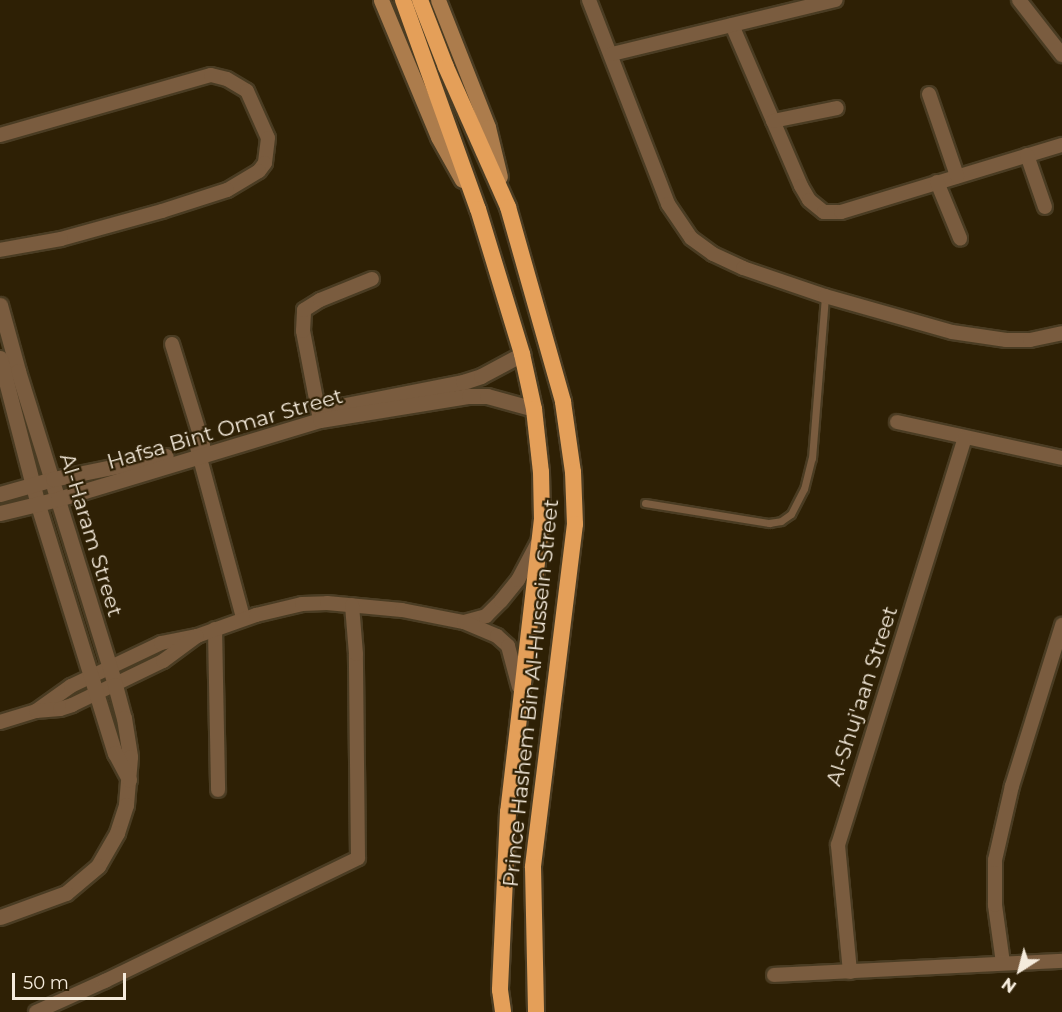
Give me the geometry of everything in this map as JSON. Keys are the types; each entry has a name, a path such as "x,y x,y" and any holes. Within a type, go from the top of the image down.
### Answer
{"highway":[{"name":"Prince Hashem Bin Al-Hussein Street","path":"402,0 478,209 522,354 534,409 541,472 539,540 508,812 500,990 503,1012"},
{"name":"Prince Hashem Bin Al-Hussein Street","path":"420,0 446,68 508,207 562,402 573,482 574,524 533,867 536,1012"}],"main road":[{"name":"Prince Hashem Bin Al-Hussein Street","path":"381,0 438,137 478,209"},
{"name":"Prince Hashem Bin Al-Hussein Street","path":"438,0 488,127 508,207"}],"street":[{"path":"589,0 612,54 668,204 691,238 713,254 742,268 825,296 952,332 982,338 1030,340 1062,333"},
{"path":"612,54 836,0"},
{"path":"1019,0 1062,55"},
{"path":"732,25 801,186 809,200 824,212 841,212 1062,145"},
{"path":"0,135 211,75 227,79 247,91 268,138 265,163 259,171 227,189 162,212 83,233 0,250"},
{"path":"929,94 957,176"},
{"path":"773,121 837,108"},
{"path":"1028,155 1045,207"},
{"path":"937,182 960,238"},
{"path":"320,415 303,331 304,309 372,279"},
{"name":"Al-Haram Street","path":"0,305 11,373 38,505 116,753 129,779"},
{"path":"171,344 243,618"},
{"name":"Hafsa Bint Omar Street","path":"0,494 53,479 199,449 320,415 463,382 481,376 522,354"},
{"name":"Al-Haram Street","path":"0,358 11,373 53,479 115,685 129,746 126,805 117,834 91,874 66,893 34,907 0,917"},
{"name":"Hafsa Bint Omar Street","path":"320,415 469,396 487,396 534,409"},
{"path":"897,422 1062,458"},
{"name":"Al-Shuj'aan Street","path":"850,972 838,845 965,438"},
{"name":"Hafsa Bint Omar Street","path":"0,513 58,500 199,449"},
{"path":"464,622 486,616 501,601 518,580 539,540"},
{"path":"36,711 53,696 161,643 197,636 243,618 302,604 352,605 464,622 497,636 508,645 521,693"},
{"path":"36,1012 105,981 358,858 356,654 352,605"},
{"path":"1003,963 995,905 995,860 1011,786 1062,625"},
{"path":"215,629 218,790"},
{"path":"0,722 36,711 60,709 99,693 163,661 197,636"},
{"path":"774,975 1062,961"}],"lane":[{"path":"645,503 769,523 781,521 791,514 804,489 812,458 825,296"}]}
